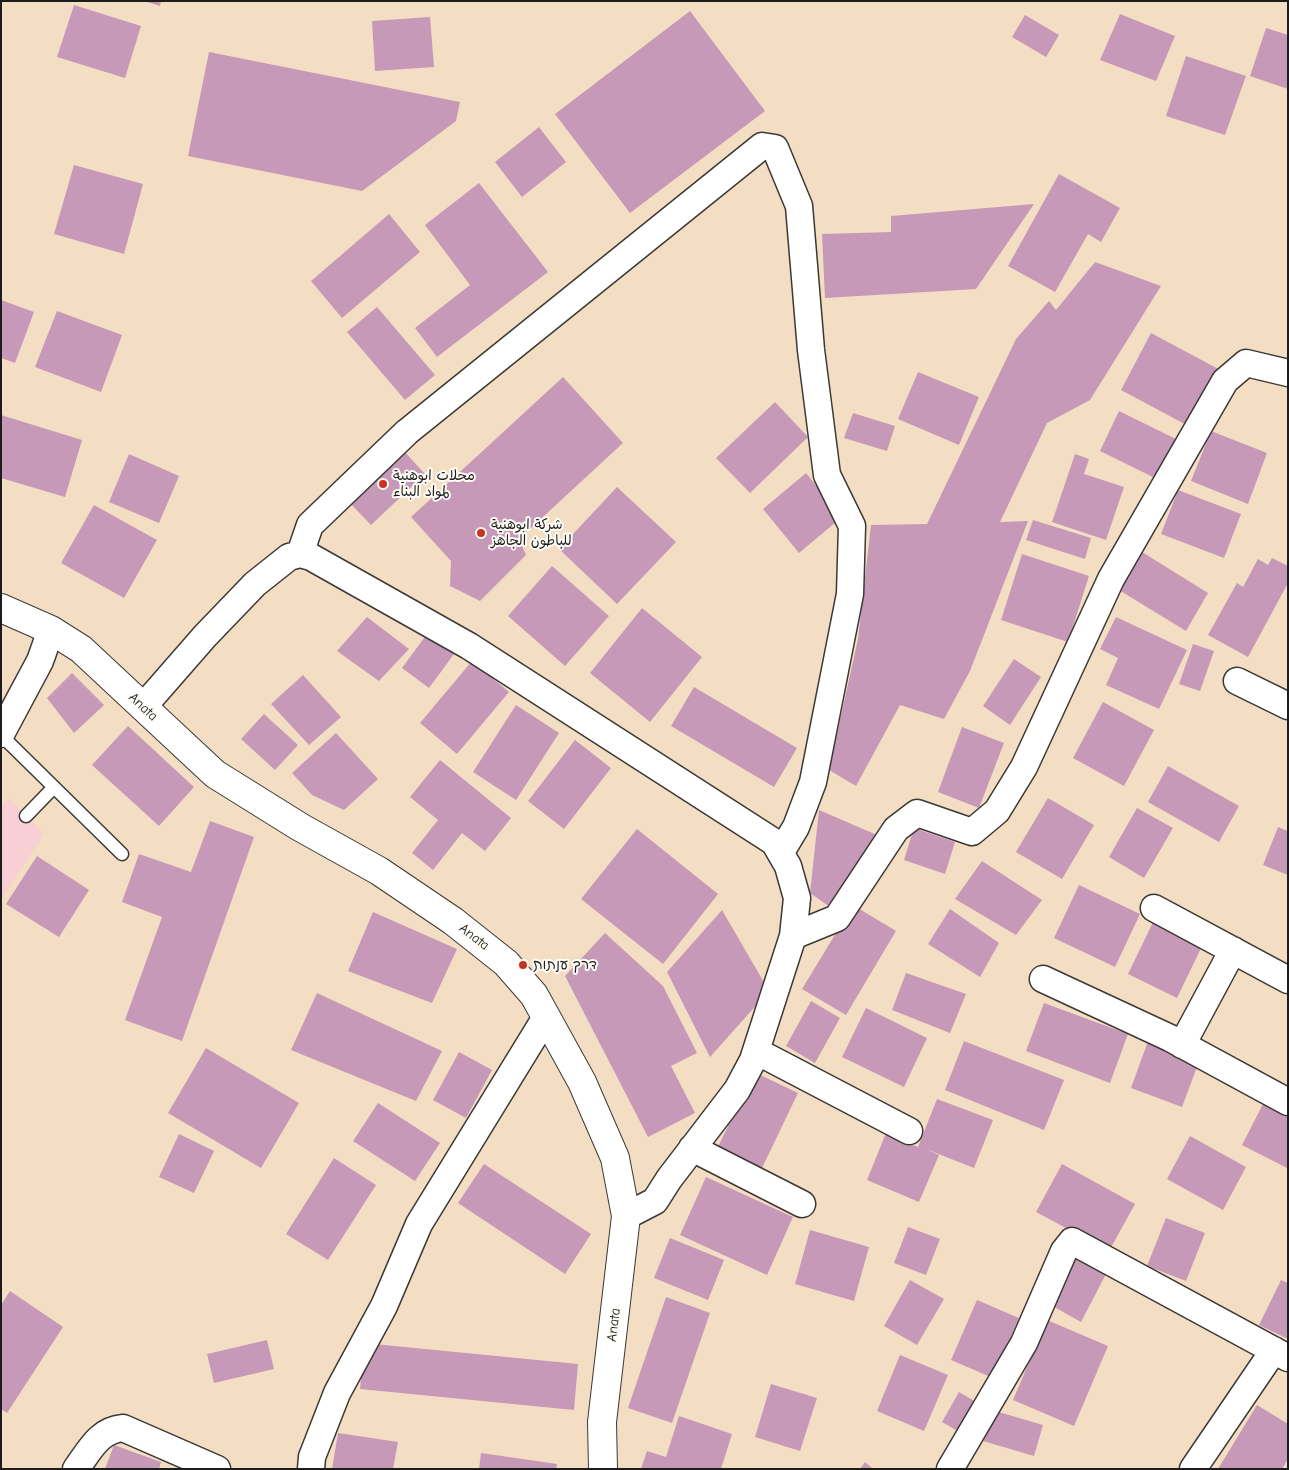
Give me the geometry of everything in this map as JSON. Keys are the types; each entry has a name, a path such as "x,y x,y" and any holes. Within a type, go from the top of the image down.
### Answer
{"street":[{"path":"300,554 310,525 407,432 762,146 775,148 799,206 811,350 827,475 852,526 850,594 813,782 796,827 781,852"},
{"path":"793,936 837,918 896,829 917,814 972,832 997,811 1024,767 1111,579 1225,380 1246,363 1288,374"},
{"path":"143,707 205,636 255,584 289,557 300,554 311,557 469,646 774,842 788,866 797,898 793,936 756,1051 737,1090 692,1148 655,1201 626,1216"},
{"name":"Anata","path":"1,608 52,630 81,649 215,774 300,827 379,871 453,921 506,963 534,995 582,1082 615,1158 626,1216 602,1422 603,1469"},
{"path":"1,734 40,661 52,630"},
{"path":"1237,681 1288,706"},
{"path":"1154,908 1288,980"},
{"path":"1182,1044 1233,950"},
{"path":"1042,979 1182,1044 1288,1102"},
{"path":"310,1469 312,1457 337,1393 384,1306 419,1224 546,1017"},
{"path":"756,1051 909,1131"},
{"path":"692,1148 802,1204"},
{"path":"950,1469 1024,1343 1064,1251 1072,1241 1281,1354 1193,1469"},
{"path":"76,1469 94,1444 109,1429 123,1428 218,1469"}],"lane":[{"path":"1,734 122,854"},
{"path":"26,816 54,787"}],"shaded area":[{"path":"9,798 44,834 1,899 1,807"}],"building":[{"path":"144,1 161,1 160,6"},
{"path":"74,5 141,26 125,78 57,57"},
{"path":"690,11 765,111 630,213 555,114"},
{"path":"1120,14 1175,36 1156,81 1100,60"},
{"path":"1025,15 1059,35 1046,57 1012,37"},
{"path":"430,17 434,67 375,71 372,21"},
{"path":"1266,28 1288,35 1288,89 1250,76"},
{"path":"209,52 460,102 456,121 362,191 188,156"},
{"path":"1186,56 1246,76 1225,135 1166,116"},
{"path":"539,127 566,162 522,197 495,162"},
{"path":"74,165 143,184 124,254 54,234"},
{"path":"1059,174 1120,208 1101,242 1088,234 1055,292 1008,266"},
{"path":"479,183 548,272 437,357 415,328 470,285 425,225"},
{"path":"1034,204 976,289 825,298 822,234 891,232 891,216"},
{"path":"389,214 420,252 342,318 311,281"},
{"path":"1095,262 1161,286 1090,400 1047,423 1000,522 1028,521 970,671 944,719 900,705 856,786 829,770 858,639 871,525 927,524 1016,339 1049,301 1056,310"},
{"path":"1,300 34,312 15,363 1,358"},
{"path":"377,307 435,375 405,400 347,332"},
{"path":"57,311 122,335 101,392 35,367"},
{"path":"1151,333 1224,372 1194,429 1121,390"},
{"path":"918,372 979,397 959,445 898,419"},
{"path":"563,377 623,443 519,539 526,555 480,601 450,586 451,561 411,517"},
{"path":"775,402 808,437 750,493 716,458"},
{"path":"1119,411 1182,442 1163,482 1100,451"},
{"path":"853,413 895,426 887,451 844,438"},
{"path":"1,415 82,440 65,497 1,478"},
{"path":"1211,431 1267,453 1248,504 1191,481"},
{"path":"402,449 425,474 371,525 347,500"},
{"path":"129,454 179,476 159,523 109,502"},
{"path":"1075,454 1089,459 1084,474 1124,487 1106,540 1052,522"},
{"path":"806,473 842,517 799,553 763,509"},
{"path":"617,487 676,542 617,604 559,549"},
{"path":"1178,490 1241,514 1224,558 1161,534"},
{"path":"94,505 157,540 124,598 61,563"},
{"path":"1033,520 1091,538 1085,559 1026,540"},
{"path":"1142,552 1208,593 1186,631 1119,590"},
{"path":"1022,554 1089,576 1068,642 1001,620"},
{"path":"1272,558 1288,566 1288,583 1248,657 1208,635 1237,583 1243,587 1258,559 1268,565"},
{"path":"552,566 609,616 565,666 508,616"},
{"path":"642,608 702,657 650,722 590,673"},
{"path":"367,617 409,649 379,681 337,651"},
{"path":"1116,617 1187,650 1159,709 1106,685 1118,658 1100,649"},
{"path":"427,634 454,654 429,688 402,668"},
{"path":"1193,644 1214,651 1200,691 1179,684"},
{"path":"1014,659 1041,677 1010,725 983,706"},
{"path":"472,661 509,692 457,754 420,723"},
{"path":"72,673 104,705 74,733 47,698"},
{"path":"303,675 341,717 309,745 271,704"},
{"path":"694,687 797,748 774,787 671,726"},
{"path":"1103,702 1154,730 1124,786 1073,758"},
{"path":"516,705 559,733 516,800 473,772"},
{"path":"264,714 298,745 275,770 241,739"},
{"path":"128,726 194,787 159,826 92,765"},
{"path":"962,727 1004,743 979,808 938,792"},
{"path":"336,733 378,779 344,810 312,795 292,773"},
{"path":"575,740 611,768 564,829 528,801"},
{"path":"440,760 511,818 485,851 462,833 433,870 412,853 438,820 410,797"},
{"path":"1168,766 1239,806 1219,842 1148,802"},
{"path":"1048,798 1094,825 1062,879 1016,852"},
{"path":"1137,808 1173,828 1144,878 1109,857"},
{"path":"819,810 877,835 833,909 810,893"},
{"path":"210,821 254,837 182,1041 125,1020 162,917 122,902 139,854 191,872"},
{"path":"1278,827 1288,831 1288,875 1263,865"},
{"path":"914,828 955,842 945,874 904,860"},
{"path":"637,829 718,894 663,964 581,899"},
{"path":"37,856 89,890 59,937 6,904"},
{"path":"982,861 1042,900 1016,935 955,899"},
{"path":"1079,885 1140,914 1115,967 1054,938"},
{"path":"853,905 896,931 846,1015 802,989"},
{"path":"950,909 999,943 980,977 928,944"},
{"path":"722,910 769,991 710,1057 667,972"},
{"path":"373,912 457,949 432,1003 348,971"},
{"path":"1155,918 1204,942 1177,998 1128,974"},
{"path":"605,933 663,986 697,1053 671,1066 695,1113 648,1137 565,976"},
{"path":"906,973 966,994 950,1033 892,1010"},
{"path":"317,993 442,1051 416,1101 291,1050"},
{"path":"811,1001 840,1018 815,1063 786,1046"},
{"path":"1044,1003 1128,1034 1110,1083 1026,1051"},
{"path":"866,1008 927,1038 904,1087 842,1057"},
{"path":"964,1041 1064,1080 1044,1130 945,1090"},
{"path":"1148,1041 1200,1059 1182,1107 1131,1088"},
{"path":"206,1048 299,1103 261,1168 168,1113"},
{"path":"459,1052 492,1070 466,1118 433,1100"},
{"path":"754,1072 798,1093 762,1168 718,1147"},
{"path":"937,1099 993,1120 974,1168 926,1149 939,1155 919,1202 867,1180 886,1133 918,1147"},
{"path":"378,1103 440,1143 415,1181 353,1141"},
{"path":"1263,1104 1288,1117 1287,1168 1242,1145"},
{"path":"179,1134 214,1151 194,1193 159,1177"},
{"path":"1190,1136 1246,1167 1223,1210 1167,1179"},
{"path":"334,1158 376,1185 328,1260 286,1234"},
{"path":"484,1164 591,1234 565,1274 458,1203"},
{"path":"1062,1164 1135,1204 1109,1251 1036,1212"},
{"path":"706,1177 793,1217 767,1275 680,1235"},
{"path":"1166,1218 1205,1233 1186,1281 1147,1266"},
{"path":"908,1227 940,1239 926,1275 894,1263"},
{"path":"810,1230 869,1247 854,1301 795,1284"},
{"path":"670,1238 724,1260 708,1300 654,1278"},
{"path":"1075,1255 1107,1272 1081,1322 1049,1304"},
{"path":"910,1280 944,1299 917,1345 884,1326"},
{"path":"1281,1280 1288,1283 1288,1339 1259,1325"},
{"path":"10,1291 63,1327 7,1413 1,1409 1,1305"},
{"path":"666,1297 710,1313 672,1423 628,1408"},
{"path":"977,1300 1019,1318 993,1378 951,1360"},
{"path":"1047,1320 1108,1346 1074,1426 1013,1400"},
{"path":"267,1340 274,1369 214,1383 207,1354"},
{"path":"364,1343 578,1364 574,1410 360,1389"},
{"path":"900,1355 948,1375 924,1431 877,1411"},
{"path":"771,1384 817,1398 800,1451 755,1437"},
{"path":"959,1392 978,1403 961,1433 942,1422"},
{"path":"1257,1405 1288,1424 1288,1459 1282,1469 1218,1469"},
{"path":"992,1410 1043,1425 1034,1456 983,1441"},
{"path":"679,1416 732,1434 721,1469 641,1469 647,1451 666,1457"},
{"path":"338,1433 398,1442 393,1469 332,1469"},
{"path":"114,1445 161,1462 159,1469 105,1469"},
{"path":"481,1453 557,1464 556,1469 479,1469"},
{"path":"865,1462 873,1469 860,1469"}],"place":[{"name":"محلات ابوهنية لمواد البناء","path":"383,484"},
{"name":"شركة ابوهنية للباطون الجاهز","path":"481,533"},
{"name":"דרך ענתות","path":"523,965"}]}
